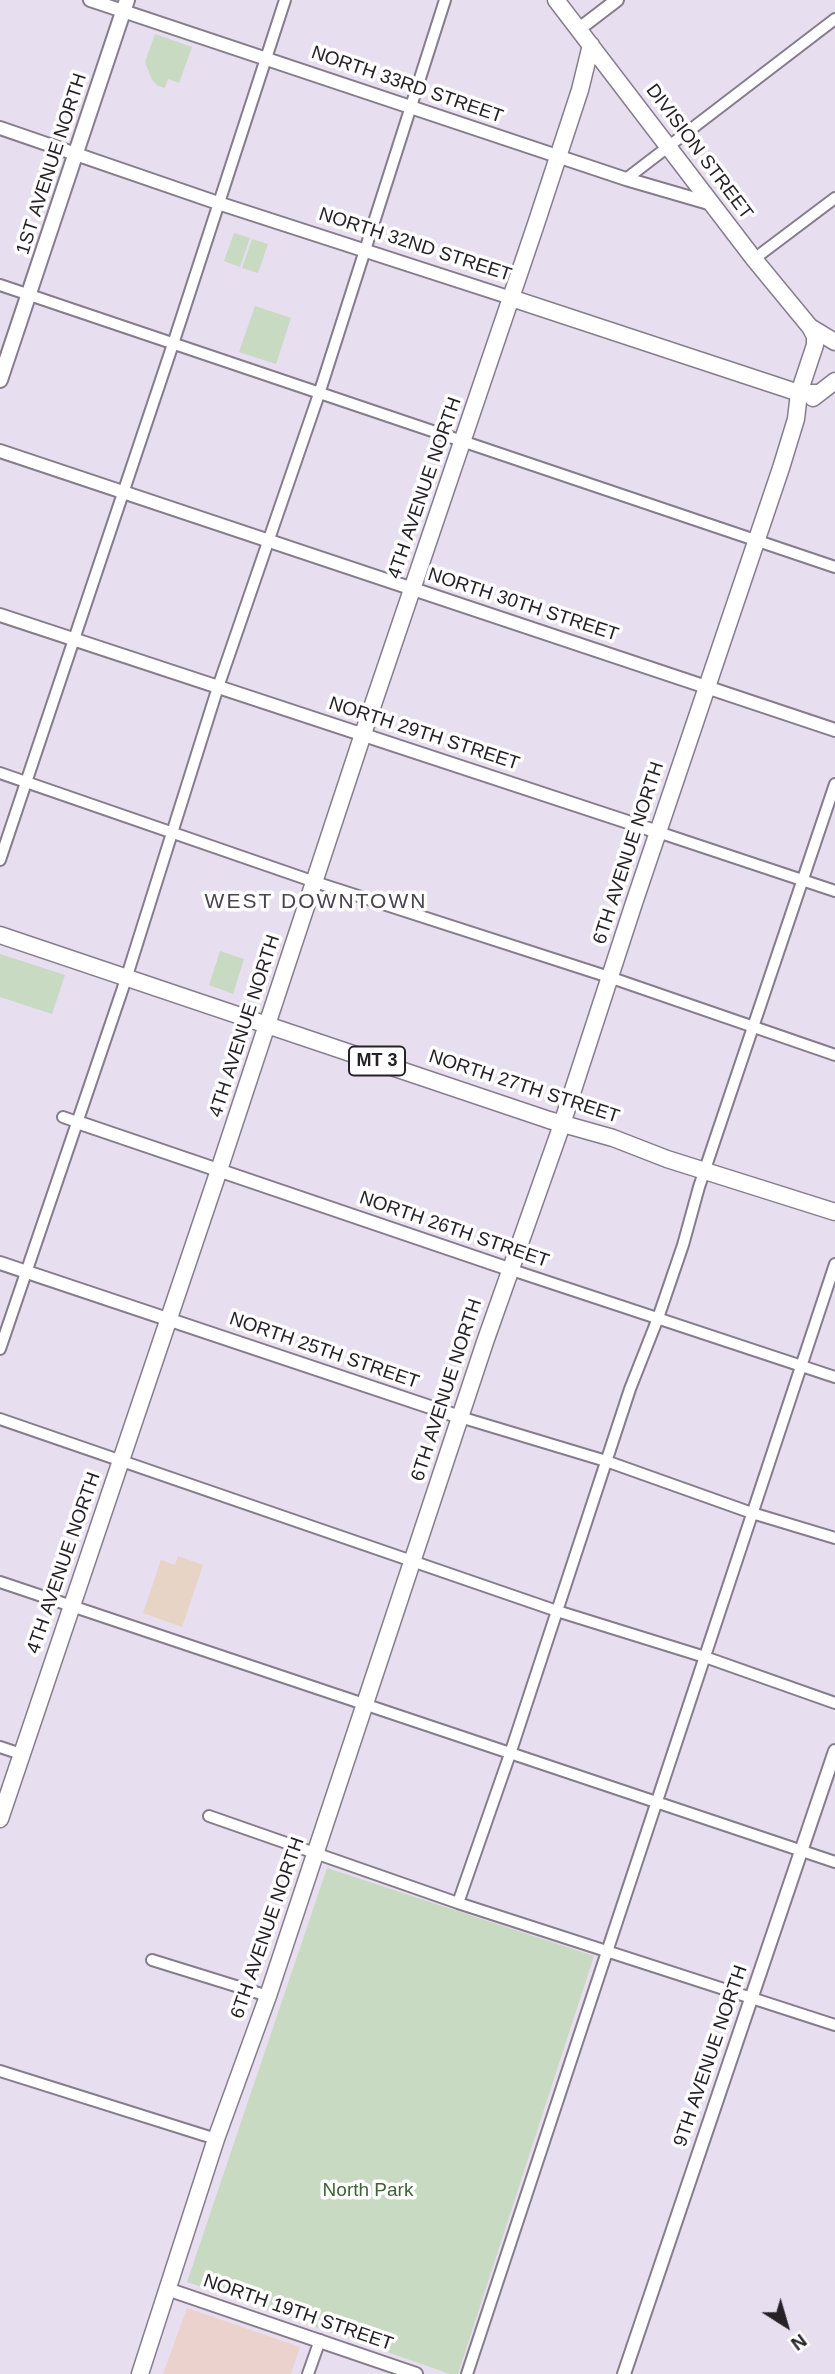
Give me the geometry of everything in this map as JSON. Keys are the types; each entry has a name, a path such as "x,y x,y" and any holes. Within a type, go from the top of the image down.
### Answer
{"main road":[{"name":"DIVISION STREET","path":"556,0 754,259 810,327 835,342"},
{"name":"1ST AVENUE NORTH","path":"0,380 125,6"},
{"name":"4TH AVENUE NORTH","path":"0,1819 558,157 580,90 591,45"},
{"name":"NORTH 32ND STREET","path":"511,298 799,393 819,393"},
{"name":"6TH AVENUE NORTH","path":"140,2374 216,2139 268,1996 509,1269 562,1123 756,542 796,419 799,393 815,345 810,327"},
{"name":"6TH AVENUE NORTH","path":"796,419 811,399 835,381"},
{"name":"NORTH 27TH STREET","path":"0,935 835,1212"}],"street":[{"name":"NORTH 33RD STREET","path":"90,0 125,6 266,58 558,157 712,204"},
{"path":"0,860 285,0"},
{"path":"0,1349 126,979 170,832 218,687 319,394 445,0"},
{"path":"579,29 617,0"},
{"path":"626,179 835,19"},
{"name":"NORTH 32ND STREET","path":"0,128 218,203 511,298"},
{"path":"754,259 835,198"},
{"path":"0,285 835,567"},
{"name":"NORTH 30TH STREET","path":"0,451 835,730"},
{"name":"NORTH 29TH STREET","path":"0,615 835,891"},
{"path":"0,773 314,882 609,977 835,1055"},
{"path":"458,1903 630,1389 658,1318 835,784"},
{"name":"NORTH 26TH STREET","path":"63,1117 835,1377"},
{"name":"NORTH 25TH STREET","path":"0,1263 460,1417 606,1461 752,1513 835,1538"},
{"path":"467,2374 835,1264"},
{"path":"0,1419 557,1611 705,1657 835,1703"},
{"path":"0,1582 835,1862"},
{"path":"0,1747 21,1754"},
{"name":"9TH AVENUE NORTH","path":"624,2374 835,1751"},
{"path":"209,1816 458,1903 835,2025"},
{"path":"152,1960 268,1996"},
{"path":"0,2071 216,2139"},
{"name":"NORTH 19TH STREET","path":"167,2289 416,2374"},
{"path":"308,2374 320,2340"}],"shaded area":[{"path":"178,1556 203,1565 182,1627 143,1613 161,1560 175,1565"},
{"path":"187,2308 300,2347 291,2374 163,2374"}],"green space":[{"path":"155,34 192,47 179,83 168,79 165,88 152,80 145,62"},
{"path":"234,233 250,238 240,267 224,261"},
{"path":"252,239 268,244 258,273 242,268"},
{"path":"255,306 291,318 276,364 239,352"},
{"path":"220,951 244,959 233,994 209,985"},
{"path":"0,954 65,975 52,1014 0,997"},
{"name":"North Park","path":"327,1868 594,1956 458,2374 450,2374 187,2282"}],"district":[{"name":"WEST DOWNTOWN","path":"316,902"}]}
